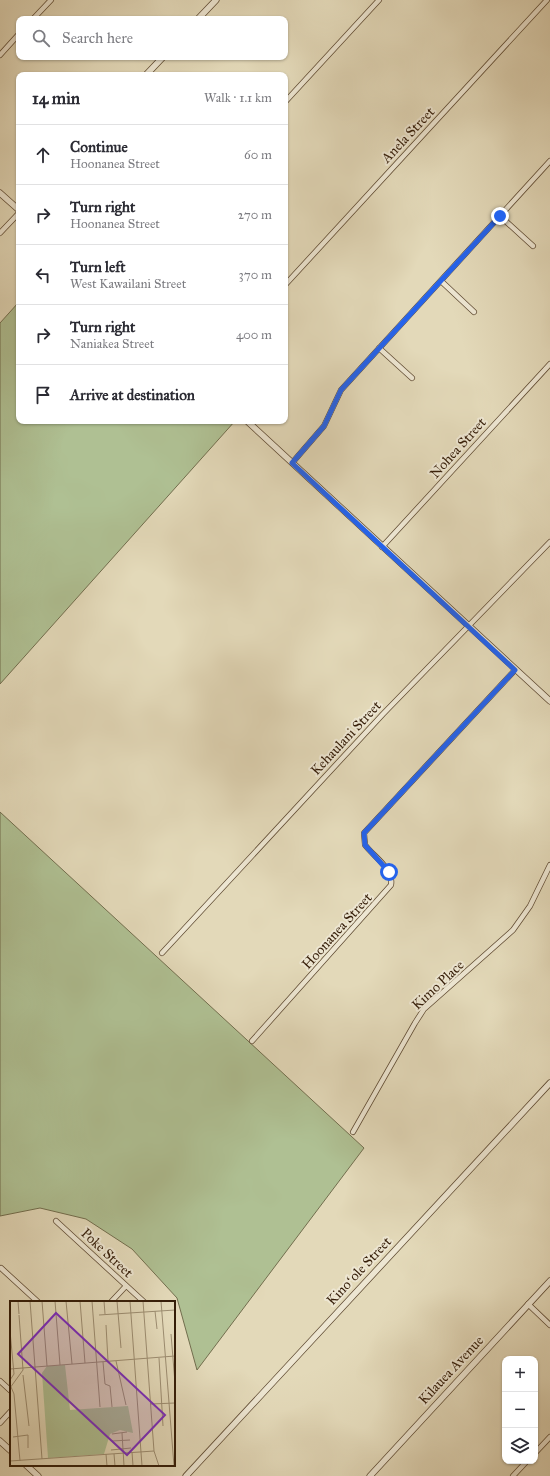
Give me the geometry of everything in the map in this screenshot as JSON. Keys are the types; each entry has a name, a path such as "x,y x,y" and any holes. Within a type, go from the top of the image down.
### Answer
{"street":[{"path":"36,16 51,0"},
{"path":"201,16 216,0"},
{"path":"288,99 379,0"},
{"name":"Anela Street","path":"288,282 548,0"},
{"path":"0,55 16,37"},
{"path":"149,72 160,60"},
{"path":"292,463 324,426 341,390 550,161"},
{"path":"0,193 16,209"},
{"path":"0,233 16,215"},
{"path":"500,216 533,246"},
{"path":"440,281 474,312"},
{"path":"379,348 412,378"},
{"name":"Nohea Street","path":"382,547 550,364"},
{"path":"250,424 550,701"},
{"name":"Kehaulani Street","path":"162,953 467,625 514,581 550,542"},
{"name":"Hoonanea Street","path":"252,1041 392,886 393,879 389,872 365,845 364,833 515,670"},
{"name":"Kimo Place","path":"353,1132 424,1009 513,930 530,906 550,865"},
{"name":"Kinoʻole Street","path":"186,1476 550,1083"},
{"name":"Poke Street","path":"56,1220 143,1301"},
{"path":"1,1268 37,1301"},
{"name":"Kilauea Avenue","path":"370,1476 550,1281"},
{"path":"112,1301 126,1286"},
{"path":"528,1304 550,1325"},
{"path":"0,1381 10,1390"},
{"path":"0,1423 10,1412"},
{"path":"538,1450 550,1437"},
{"path":"0,1441 10,1450"},
{"path":"513,1476 524,1464"},
{"path":"27,1466 38,1476"}],"green space":[{"path":"16,305 16,424 232,424 0,684 0,323"},
{"path":"0,812 364,1148 197,1370 177,1298 132,1249 86,1219 40,1208 0,1216"}],"route":[{"path":"389,872 365,845 363,838 364,833 515,670 292,463 324,426 341,390 500,216"}]}
